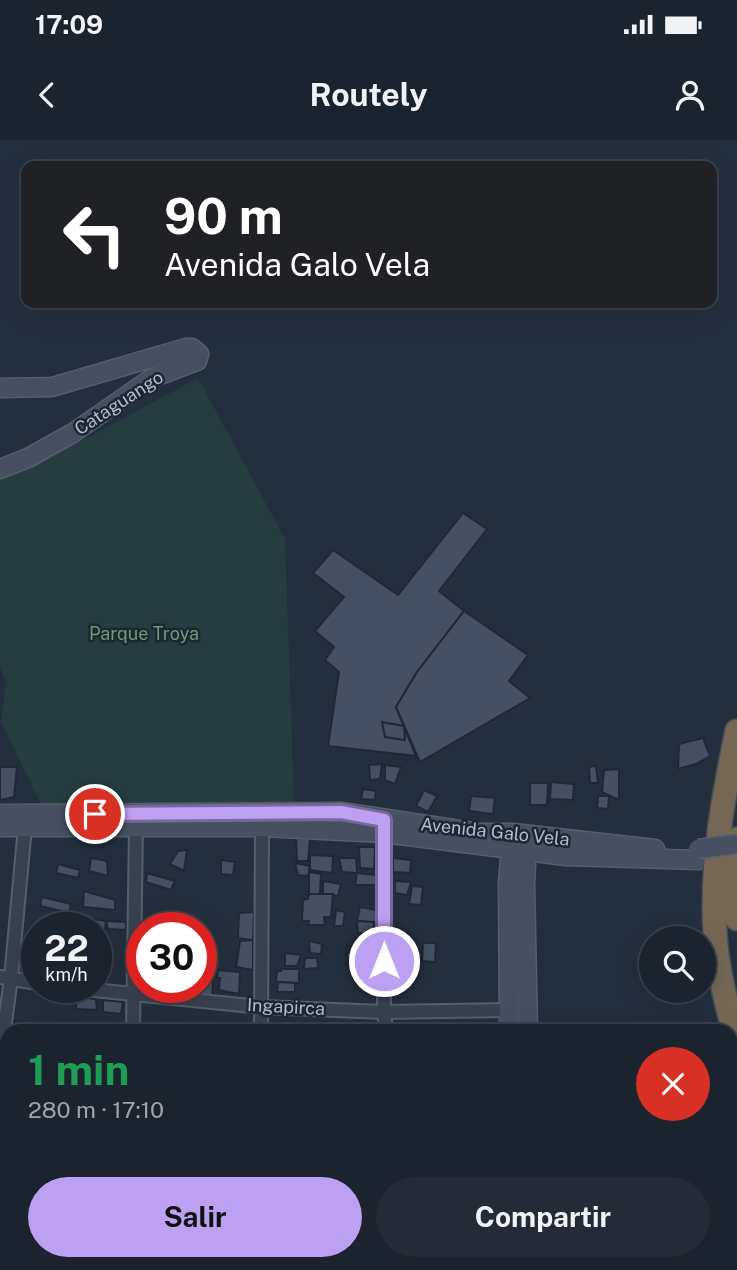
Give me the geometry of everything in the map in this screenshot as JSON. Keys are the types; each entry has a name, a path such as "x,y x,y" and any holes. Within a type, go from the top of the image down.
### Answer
{"highway":[{"path":"732,1024 715,934 714,882 722,797 737,731"},
{"path":"737,842 733,881 737,919"}],"main road":[{"name":"Cataguango","path":"0,388 52,387 186,348 192,348 199,354 197,361 152,378 73,433 28,458 0,469"},
{"name":"Avenida Galo Vela","path":"0,814 341,812 384,826"},
{"name":"Avenida Galo Vela","path":"0,827 384,826 519,842 737,855"},
{"path":"509,1024 508,881 519,842"},
{"path":"519,842 525,884 528,1024"},
{"name":"Avenida Galo Vela","path":"698,854 737,842"}],"street":[{"path":"384,826 385,1024"},
{"path":"3,1024 24,827"},
{"path":"135,912 136,827"},
{"path":"261,1024 262,827"},
{"path":"133,1024 134,1003"},
{"name":"Ingapirca","path":"217,1003 384,1012 508,1010"}],"green space":[{"name":"Parque Troya","path":"198,378 285,539 294,803 41,804 1,722 6,683 0,667 0,472 29,469"}],"building":[{"path":"463,513 487,529 439,591 464,611 417,672 396,707 416,756 328,746 339,672 325,660 334,647 315,631 344,597 313,573 333,550 398,595"},
{"path":"464,611 528,655 509,681 530,698 420,762 396,707 417,672"},
{"path":"382,722 404,726 405,740 385,737"},
{"path":"703,738 710,756 696,764 678,769 679,744"},
{"path":"382,764 380,779 370,780 369,765"},
{"path":"385,765 401,767 395,784 385,780"},
{"path":"596,766 598,783 590,783 589,767"},
{"path":"0,767 17,767 14,797 0,800"},
{"path":"619,769 619,800 602,792 604,770"},
{"path":"551,782 574,784 573,800 550,799"},
{"path":"530,783 548,783 547,805 530,805"},
{"path":"363,789 376,791 375,800 361,799"},
{"path":"424,790 437,796 428,812 416,806"},
{"path":"471,796 495,798 493,814 469,811"},
{"path":"598,796 609,796 608,809 597,808"},
{"path":"296,838 310,839 308,861 297,861"},
{"path":"359,847 375,847 374,869 360,868"},
{"path":"187,850 184,871 170,864 178,851"},
{"path":"310,855 333,856 332,873 310,870"},
{"path":"91,858 107,861 108,876 89,871"},
{"path":"339,858 356,858 357,873 342,872"},
{"path":"393,858 411,860 410,873 393,872"},
{"path":"221,860 235,862 233,875 221,874"},
{"path":"295,863 310,866 308,876 298,875"},
{"path":"58,864 80,870 78,878 56,873"},
{"path":"309,872 321,874 320,894 309,894"},
{"path":"147,873 175,881 171,890 146,882"},
{"path":"357,873 376,875 376,885 355,885"},
{"path":"323,881 341,884 338,896 323,894"},
{"path":"395,881 411,882 407,895 395,893"},
{"path":"412,886 423,887 421,905 409,904"},
{"path":"84,891 115,900 115,910 83,907"},
{"path":"309,894 333,894 331,917 324,917 325,925 308,925 309,921 302,921 303,900 308,899"},
{"path":"42,897 71,904 69,912 40,906"},
{"path":"360,907 376,910 376,923 357,921"},
{"path":"336,910 345,912 343,926 334,926"},
{"path":"254,912 253,940 238,938 239,913"},
{"path":"112,921 126,922 126,930 112,929"},
{"path":"357,921 374,922 374,934 358,933"},
{"path":"253,940 253,970 236,967 240,941"},
{"path":"309,941 322,944 321,954 310,953"},
{"path":"423,943 436,943 435,962 422,961"},
{"path":"285,953 301,955 297,966 285,966"},
{"path":"347,953 359,953 360,967 348,965"},
{"path":"305,958 317,958 318,968 304,969"},
{"path":"299,969 299,983 276,982 277,971"},
{"path":"218,970 240,972 239,994 219,990 220,978 217,978"},
{"path":"278,982 295,983 295,992 277,992"},
{"path":"123,1002 121,1014 103,1012 103,1003"},
{"path":"76,1003 96,1003 97,1010 76,1009"}],"route":[{"path":"95,814 341,812 384,820 384,961"}]}
